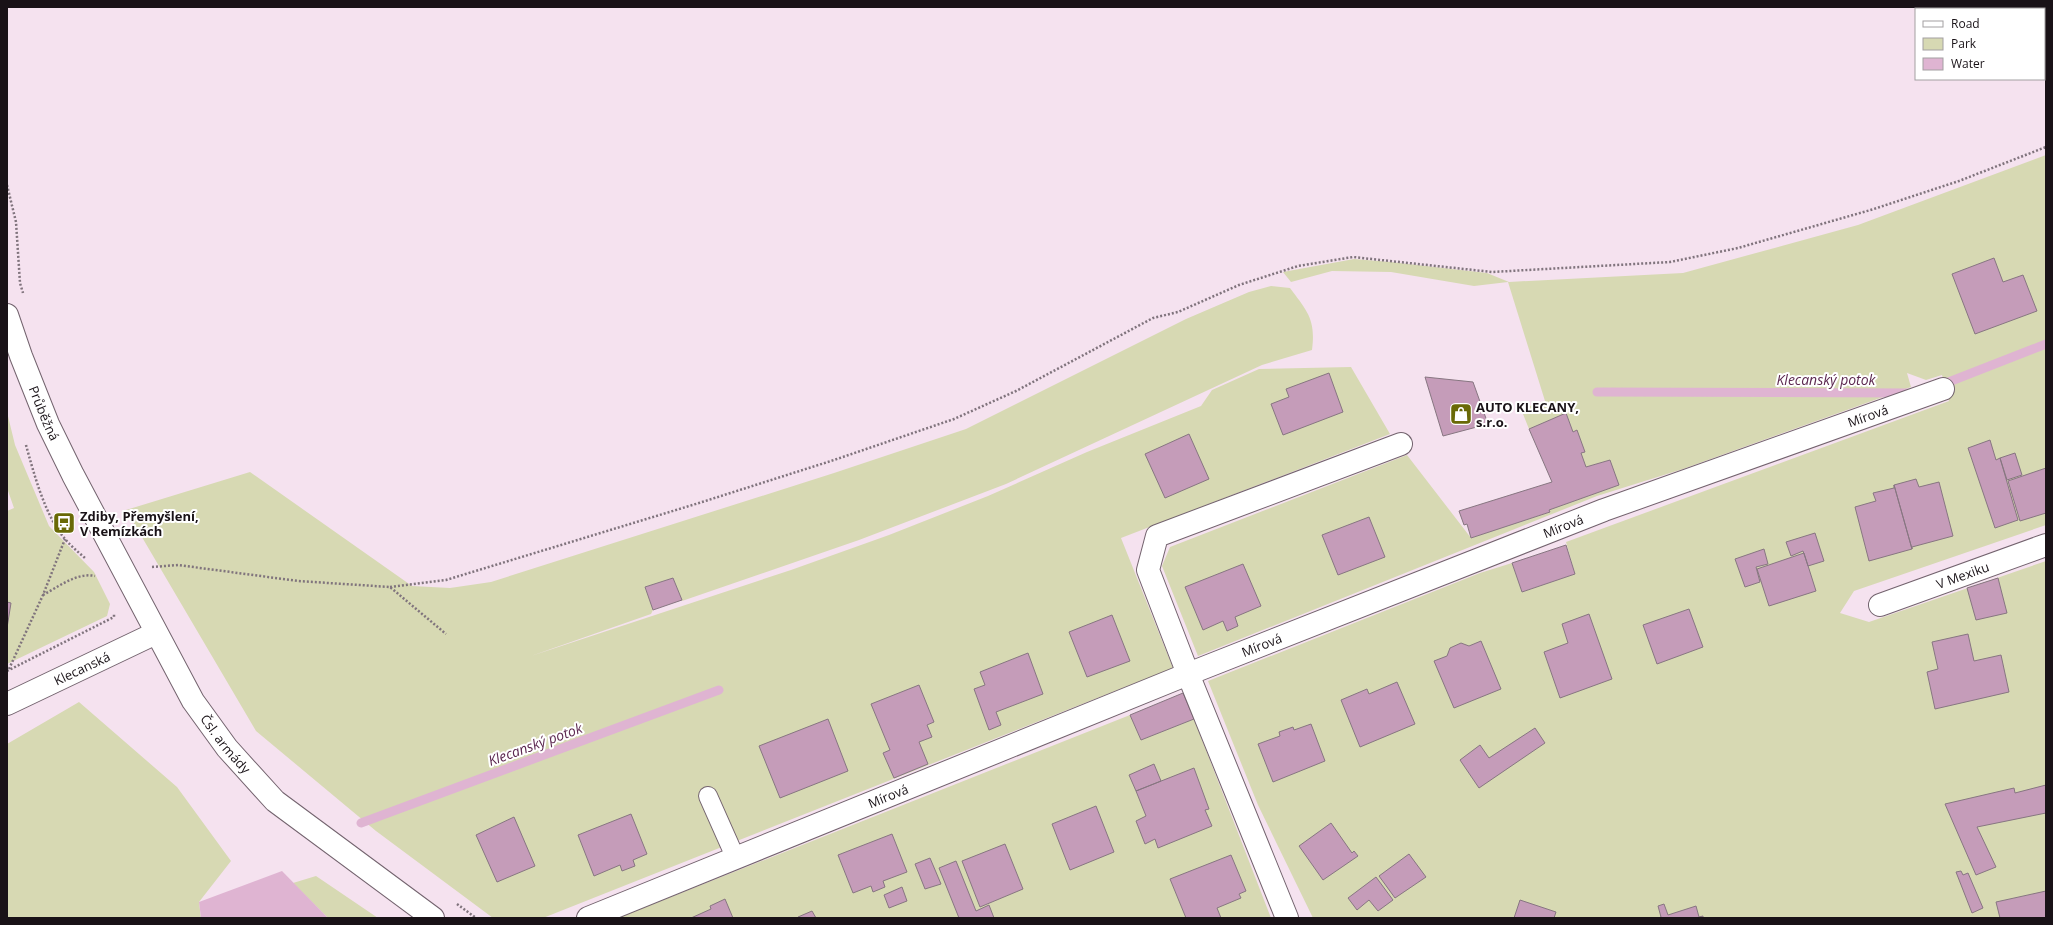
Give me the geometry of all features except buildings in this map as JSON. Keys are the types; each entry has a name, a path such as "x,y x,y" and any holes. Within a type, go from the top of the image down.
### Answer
{"street":[{"name":"Průběžná","path":"7,314 14,358 73,475 92,507"},
{"name":"Mírová","path":"588,918 1188,674 1604,510 1942,388"},
{"path":"1287,918 1188,674 1148,570 1157,536 1401,444"},
{"name":"Čsl. armády","path":"92,507 156,633 193,701 227,748 275,801 432,918"},
{"name":"V Mexiku","path":"1880,605 2046,545"},
{"name":"Klecanská","path":"7,704 156,633"}],"lane":[{"path":"708,796 736,859"}],"path":[{"path":"128,577 145,568 178,565 298,581 390,586 446,580 834,460 954,419 1016,390 1153,318 1178,312 1239,285 1298,266 1353,257 1492,272 1670,262 1738,248 1874,209 1959,181 2046,147"},
{"path":"7,185 16,222 20,282 24,298"},
{"path":"25,442 33,472 53,522 65,539 86,559"},
{"path":"8,670 42,595 65,539"},
{"path":"42,595 78,576 90,575 100,578"},
{"path":"390,586 446,634"},
{"path":"8,670 114,617 114,611"},
{"path":"457,904 476,918"}],"green space":[{"path":"2046,155 2046,525 1854,591 1840,613 1869,622 2046,561 2046,918 1313,918 1258,805 1208,681 1480,573 1512,563 1522,592 1575,574 1566,542 1949,401 1942,375 1926,380 1907,373 1911,387 1683,469 1597,496 1198,656 1162,566 1170,547 1407,455 1471,538 1550,512 1549,510 1618,485 1610,460 1586,467 1581,453 1585,452 1577,431 1573,432 1566,413 1529,429 1521,409 1545,401 1508,282 1474,286 1391,272 1332,271 1291,282 1283,272 1354,259 1487,273 1509,282 1683,273 1858,225"},
{"path":"1271,286 1290,288 1301,303 1309,316 1313,330 1312,350 1262,365 1006,484 859,540 682,601 673,578 645,587 653,610 651,614 531,656 791,570 889,535 988,496 1087,452 1201,406 1212,390 1259,369 1351,367 1390,434 1121,538 1173,668 543,918 493,918 376,831 256,731 126,510 250,472 412,586 450,588 491,582 834,473 966,429 1186,319 1249,292"},
{"path":"7,412 15,445 49,526 94,572 110,604 107,616 7,664 7,511 14,508 7,488"},
{"path":"79,702 177,787 231,861 199,902 201,918 7,918 7,744"},
{"path":"1130,715 1141,740 1194,719 1271,918 618,918"},
{"path":"316,876 378,918 328,918 293,883"}],"water":[{"path":"282,871 328,918 201,918 199,902"}],"waterway":[{"name":"Klecanský potok","path":"1941,385 2046,344"},
{"name":"Klecanský potok","path":"1597,392 1911,393"},
{"name":"Klecanský potok","path":"361,823 719,690"}],"place":[{"name":"AUTO KLECANY, s.r.o.","path":"1461,414"},
{"name":"Zdiby, Přemyšlení, V Remízkách","path":"64,523"}]}
